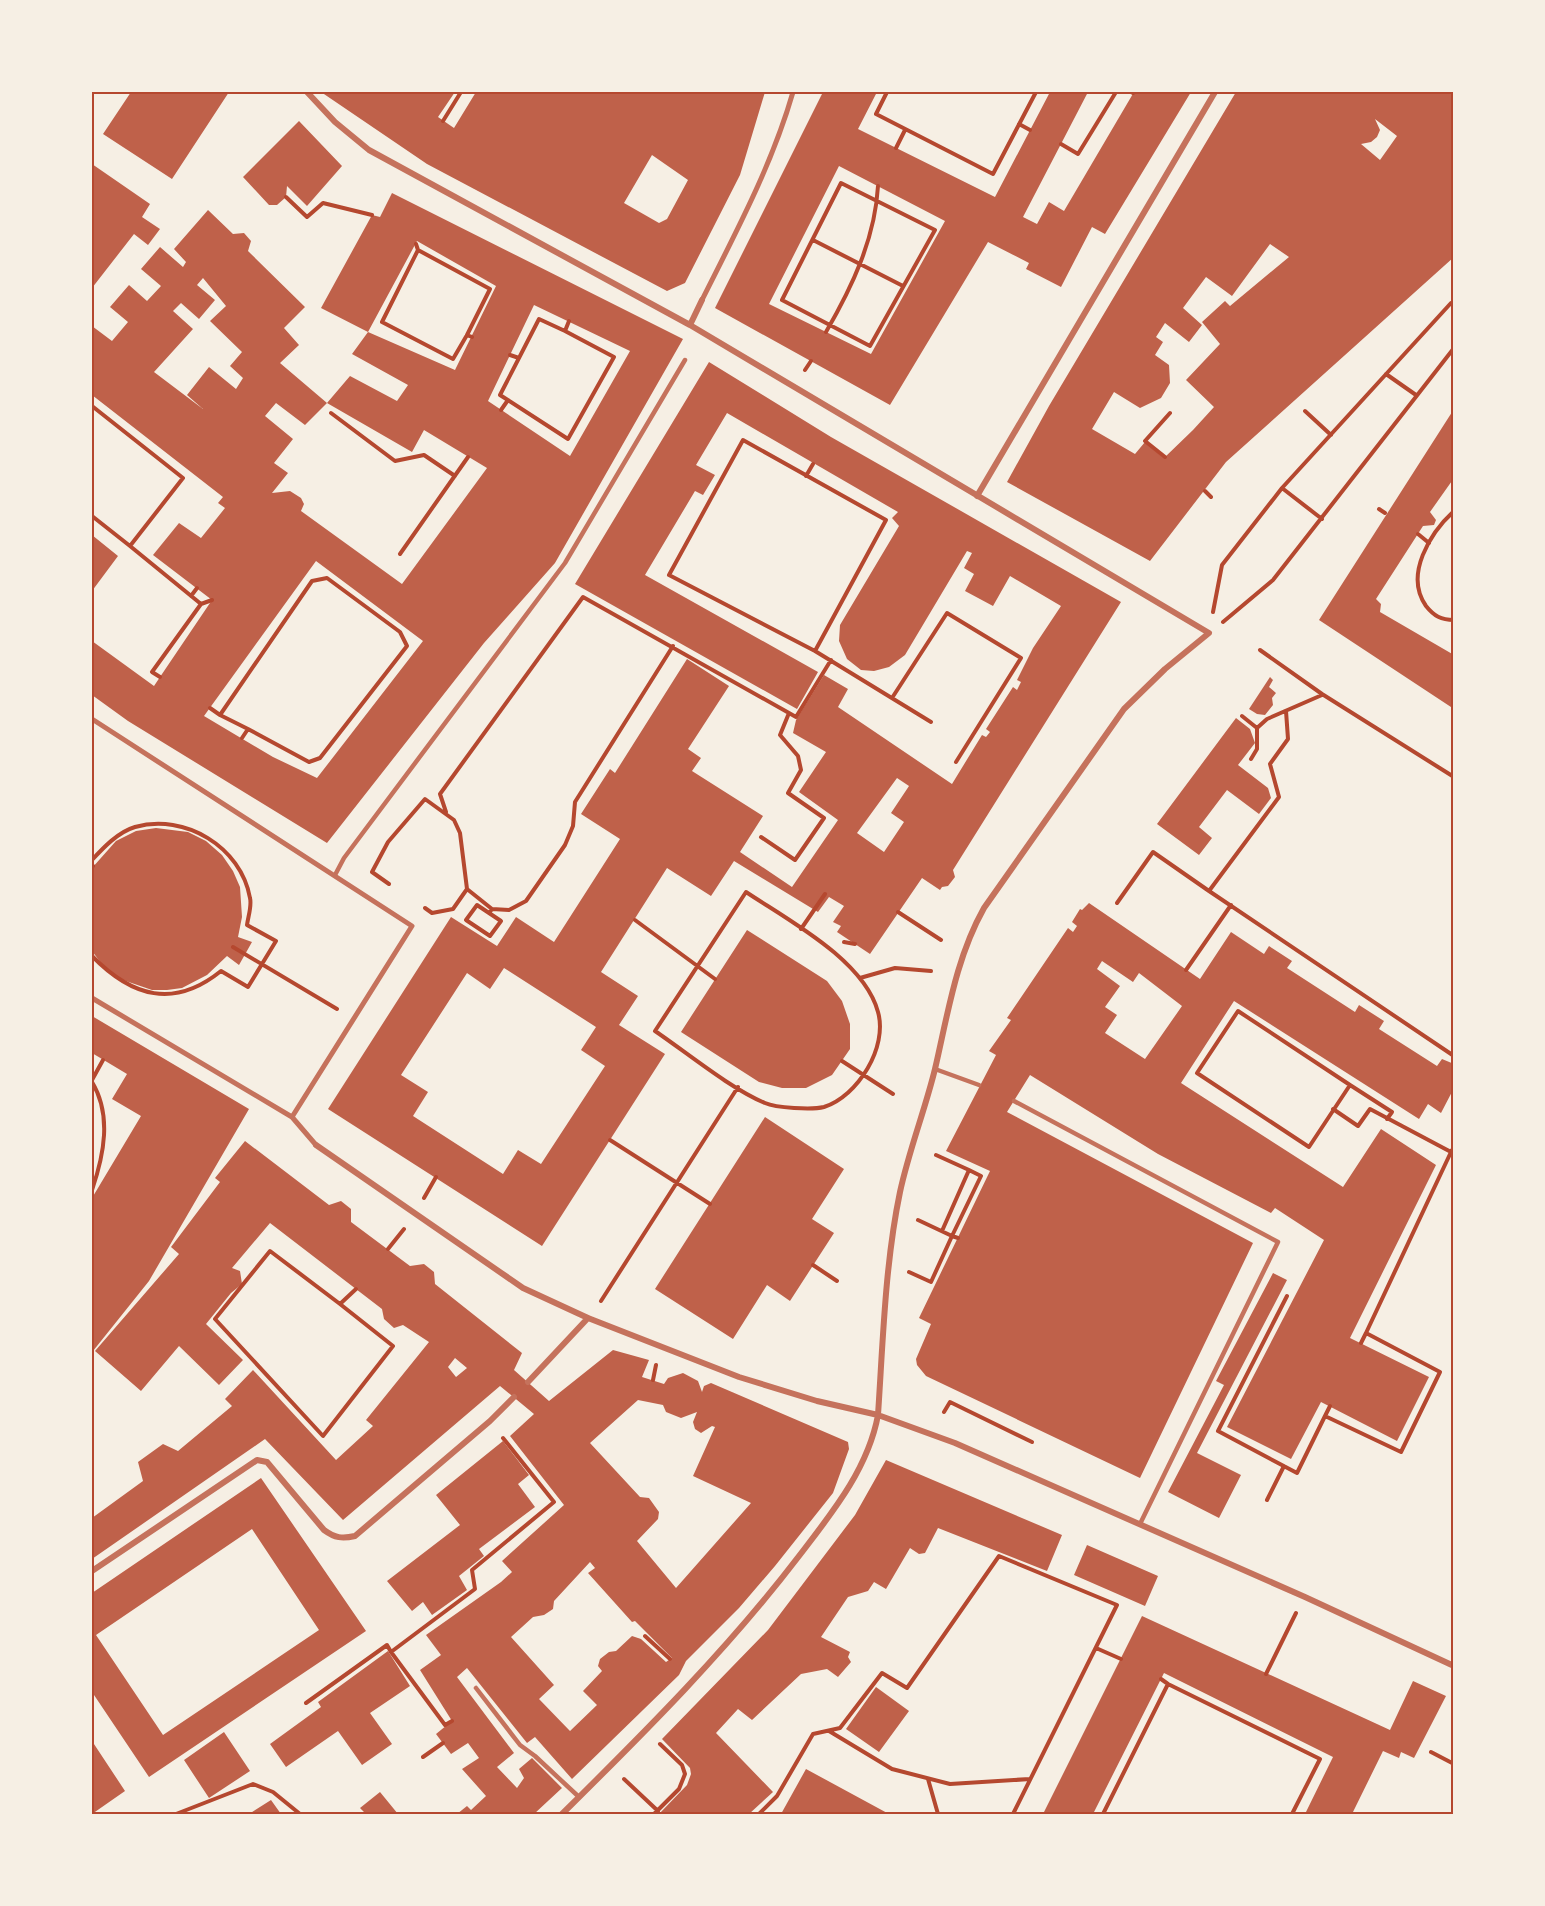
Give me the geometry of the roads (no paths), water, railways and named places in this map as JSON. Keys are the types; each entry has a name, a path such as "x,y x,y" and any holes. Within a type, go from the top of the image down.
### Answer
{"street":[{"path":"307,92 335,122 369,150 690,326 1209,633 1165,669 1124,709 984,908 969,935 957,973 935,1069 900,1191 893,1233 878,1415 870,1446 832,1512 762,1604 688,1686 562,1815"},
{"path":"690,326 758,188 782,129 793,92"},
{"path":"977,496 1215,92"},
{"path":"92,719 412,926 292,1117"},
{"path":"92,998 292,1117 316,1145 523,1288 588,1318 739,1377 817,1401 878,1415 956,1443 1305,1597 1454,1666"},
{"path":"528,1382 588,1318"},
{"path":"92,1570 257,1460 267,1462 324,1530 333,1536 345,1538 355,1536 490,1421 514,1397"}],"lane":[{"path":"335,875 344,858 565,563 685,360"},
{"path":"935,1069 979,1085"},
{"path":"1014,1101 1278,1242 1140,1524"},
{"path":"476,1688 520,1745 579,1797"}]}
